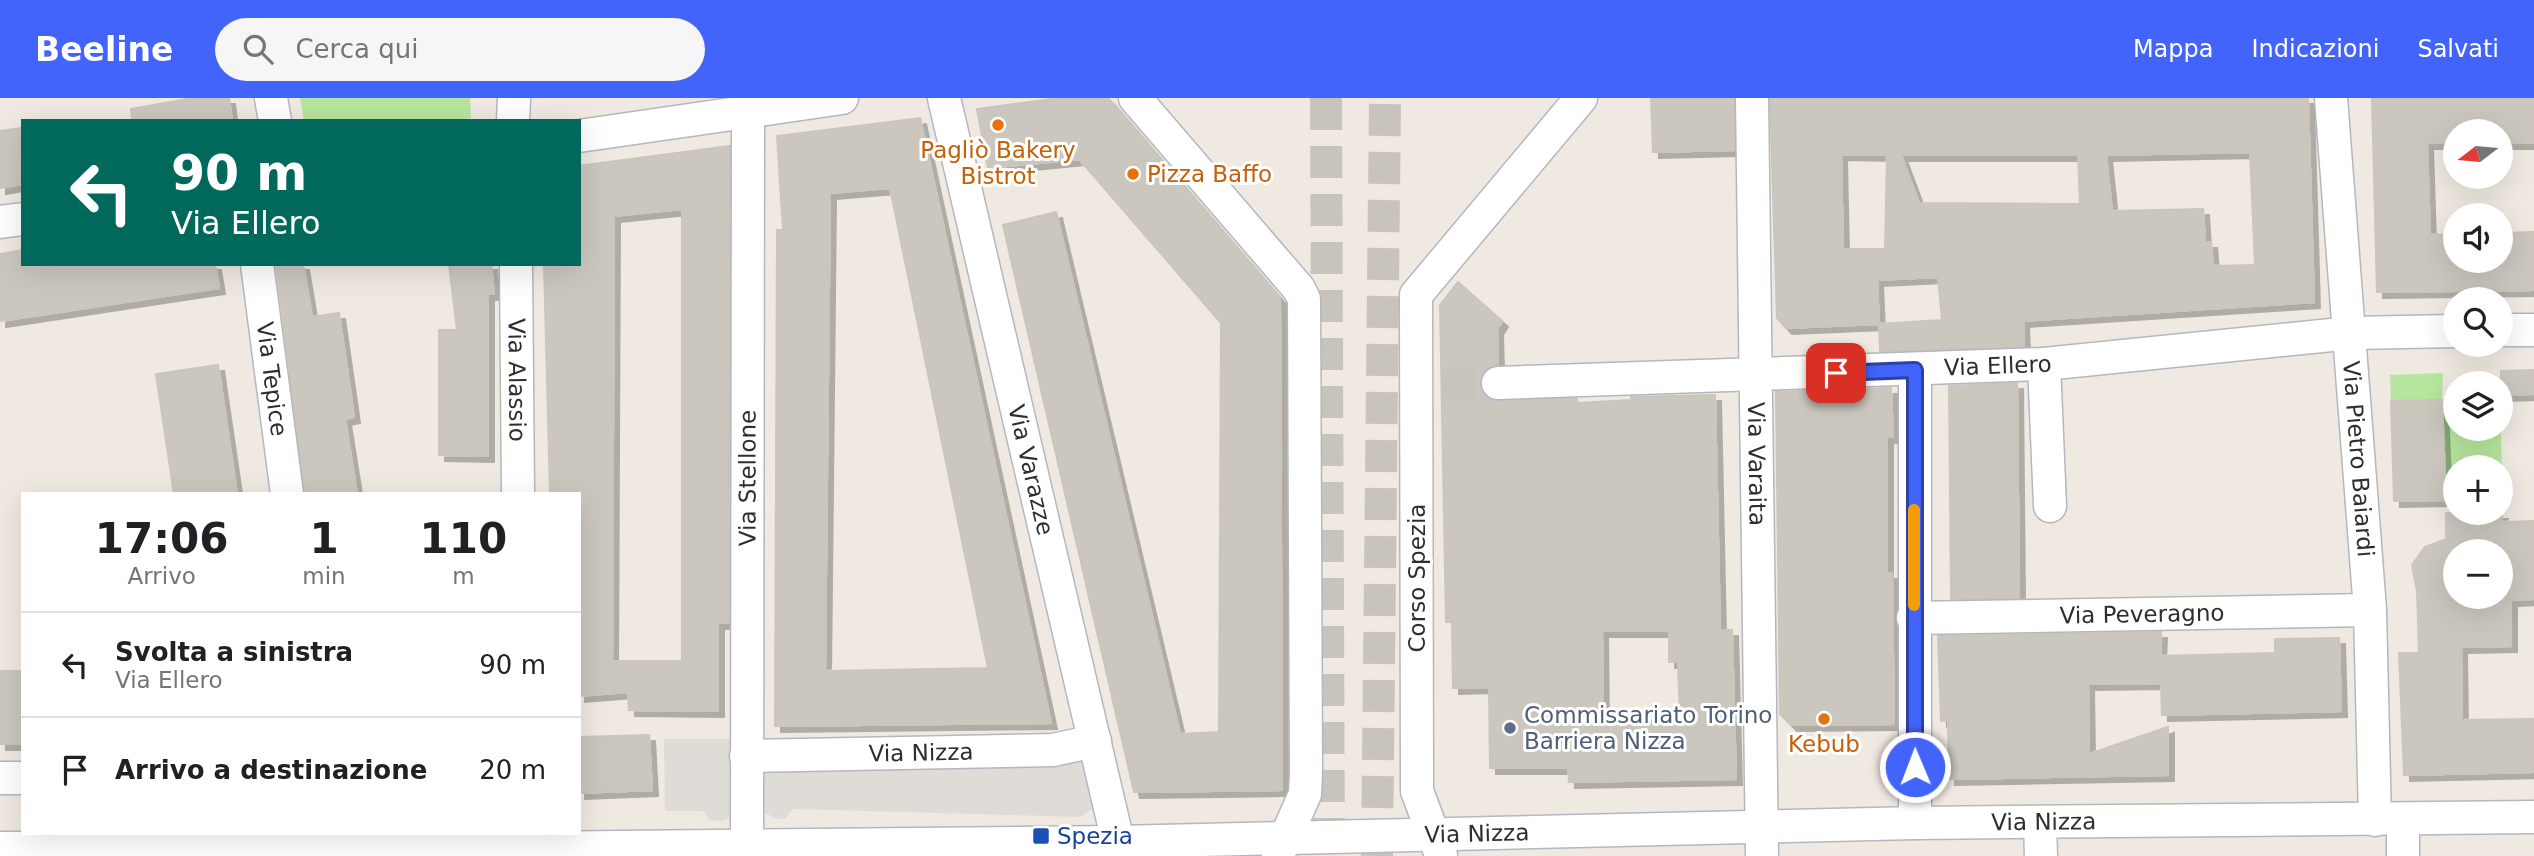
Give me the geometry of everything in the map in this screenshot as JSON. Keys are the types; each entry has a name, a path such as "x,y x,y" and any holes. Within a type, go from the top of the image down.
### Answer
{"street":[{"path":"271,98 275,119"},
{"path":"513,98 513,119"},
{"path":"581,136 842,98"},
{"name":"Via Varazze","path":"944,98 1118,842"},
{"path":"1135,98 1299,289 1304,299 1306,773 1305,794 1281,847"},
{"name":"Corso Spezia","path":"1437,846 1417,791 1429,386 1416,295 1581,98"},
{"name":"Via Varaita","path":"1752,98 1761,842"},
{"name":"Via Pietro Baiardi","path":"2331,98 2389,820 2403,856"},
{"name":"Via Stellone","path":"747,846 748,112"},
{"path":"0,222 21,219"},
{"name":"Via Tepice","path":"257,266 287,492"},
{"name":"Via Alassio","path":"516,266 518,492"},
{"path":"2513,331 2534,330"},
{"name":"Via Ellero","path":"1498,383 2044,364 2351,332 2443,331"},
{"path":"2044,364 2050,506"},
{"path":"1915,370 1915,823"},
{"name":"Via Peveragno","path":"1913,618 2371,610"},
{"name":"Via Nizza","path":"746,756 1054,750 1096,741"},
{"path":"0,778 21,778"},
{"name":"Via Nizza","path":"0,848 524,846 695,851 747,846 1033,849 1118,842 1281,847 1437,846 1761,842 1915,823 2534,817"},
{"path":"2040,823 2041,856"}],"green space":[{"path":"300,98 470,98 471,118 464,119 304,119"},
{"path":"2443,373 2443,422 2442,400 2391,401 2390,375"},
{"path":"2444,441 2501,441 2501,455 2444,455"}],"shaded area":[{"path":"664,739 736,739 734,812 730,817 724,821 710,820 703,811 665,811"},
{"path":"1080,752 1098,804 1081,817 793,809 785,819 778,819 763,812 759,765"}],"building":[{"path":"193,98 229,98 232,119 132,119 131,109"},
{"path":"1059,98 1108,98 1280,298 1282,790 1134,792 1003,225 1056,212 1180,734 1219,732 1221,323 1079,159 988,168 977,109"},
{"path":"1651,98 1734,98 1734,150 1653,152"},
{"path":"1770,98 2308,98 2314,302 2023,321 2024,346 1880,351 1879,324 1786,328 1777,318","holes":["2250,152 2255,265 2213,266 2211,242 2205,242 2203,209 2112,211 2106,155","1841,154 1887,155 1885,249 1843,249","1901,155 2078,155 2080,204 1919,203","1938,277 1942,320 1879,324 1877,280"]},
{"path":"2372,98 2534,98 2534,143 2513,143 2513,119 2443,119 2443,143 2427,143 2430,235 2443,234 2443,273 2513,273 2513,233 2534,232 2534,290 2513,290 2513,287 2443,287 2443,291 2377,292"},
{"path":"920,118 1051,723 775,726 777,230 783,230 777,136","holes":["890,188 988,668 825,671 830,193"]},
{"path":"21,128 21,184 0,188 0,131"},
{"path":"730,146 729,623 718,623 718,711 629,710 628,692 581,696 581,492 550,492 544,266 581,266 581,166","holes":["682,209 682,661 612,661 614,216"]},
{"path":"21,250 21,266 215,266 219,288 0,321 0,254"},
{"path":"276,266 303,266 312,317 339,313 354,417 345,419 357,492 305,492"},
{"path":"449,266 491,266 494,294 488,294 488,456 439,455 439,330 457,330"},
{"path":"1458,282 1502,321 1497,329 1498,365 1488,368 1480,383 1483,393 1490,399 1577,399 1577,403 1631,400 1631,397 1715,395 1720,630 1732,630 1736,779 1569,782 1568,768 1490,768 1489,687 1453,688 1452,622 1446,622 1440,305","holes":["1602,631 1669,631 1669,662 1678,662 1680,720 1603,722"]},
{"path":"218,365 237,492 174,492 156,374"},
{"path":"2534,370 2534,394 2513,395 2513,371 2501,371"},
{"path":"2017,383 2019,598 1951,599 1949,386"},
{"path":"1891,388 1893,437 1887,437 1887,573 1892,573 1894,724 1791,725 1780,714 1776,392"},
{"path":"2442,400 2443,500 2394,501 2391,401"},
{"path":"2534,521 2534,599 2513,600 2513,539 2446,539 2446,525 2513,525 2513,522"},
{"path":"2443,540 2443,609 2511,609 2511,646 2461,647 2462,720 2534,719 2534,772 2404,775 2399,653 2419,653 2417,591 2412,565 2425,547"},
{"path":"2161,632 2160,656 2275,653 2275,639 2339,638 2341,711 2162,715 2161,683 2088,684 2089,754 2168,727 2168,775 1949,779 1948,720 1941,721 1938,636"},
{"path":"0,671 21,671 21,744 0,744"},
{"path":"649,735 652,790 581,793 581,737"}],"tunnel":[{"path":"1326,98 1329,856"},
{"path":"1377,856 1385,98"},
{"path":"1442,385 1498,383"}],"slow traffic":[{"path":"1914,510 1914,605"}],"place":[{"name":"Pagliò Bakery Bistrot","path":"998,125"},
{"name":"Pizza Baffo","path":"1133,174"},
{"name":"Kebub","path":"1824,719"},
{"name":"Commissariato Torino Barriera Nizza","path":"1510,728"},
{"name":"Spezia","path":"1041,836"}],"route":[{"path":"1836,373 1915,370 1915,767"}]}
